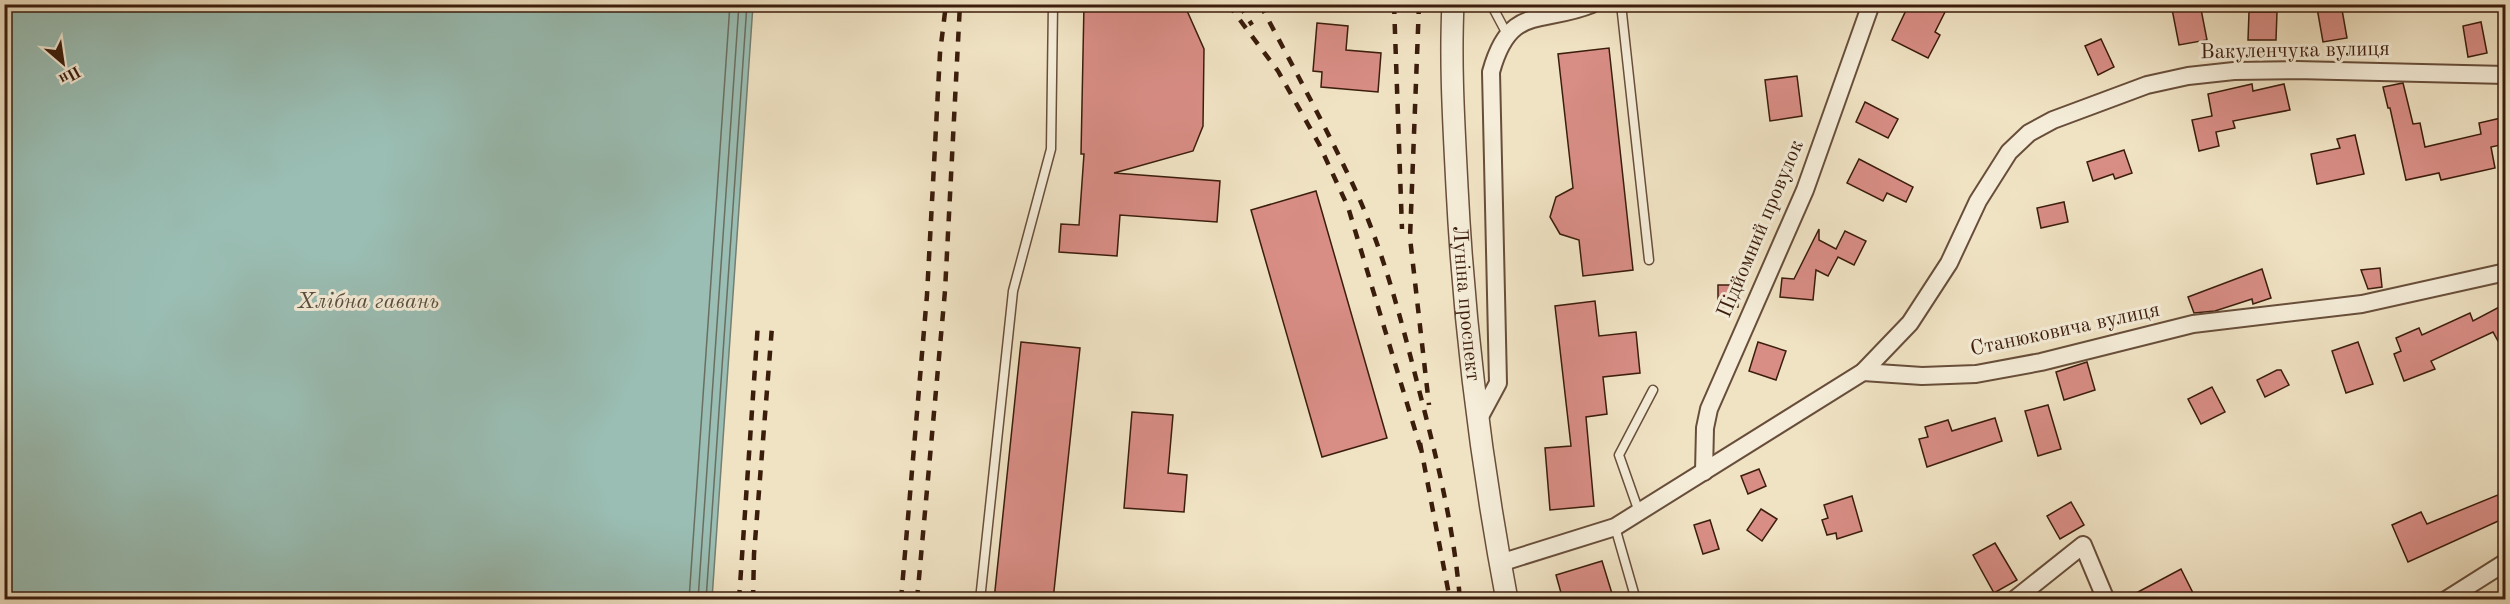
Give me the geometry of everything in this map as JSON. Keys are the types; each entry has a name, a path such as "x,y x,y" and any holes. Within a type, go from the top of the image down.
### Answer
{"street":[{"name":"Луніна проспект","path":"1453,4 1455,140 1461,268 1477,423 1507,600"},
{"path":"1477,423 1498,383 1491,72 1497,52 1508,36 1531,18 1565,8 1592,4"},
{"name":"Підйомний провулок","path":"1704,472 1708,409 1805,190 1871,4"},
{"name":"Вакуленчука вулиця","path":"1863,372 1910,323 1949,263 1978,201 2009,152 2029,133 2053,120 2147,85 2188,76 2234,71 2505,75"},
{"name":"Станюковича вулиця","path":"1863,372 1922,376 1976,374 2041,362 2193,324 2362,304 2421,293 2505,272"},
{"path":"1500,563 1615,528 1863,372"},
{"path":"2013,600 2083,545 2106,600"},
{"path":"2446,600 2505,562"}],"lane":[{"path":"981,600 1013,291 1051,149 1053,4"},
{"path":"1491,4 1508,36"},
{"path":"1620,4 1649,260"},
{"path":"1639,512 1619,455 1653,390"},
{"path":"1615,528 1636,600"}],"water":[{"name":"Хлібна гавань","path":"4,5 753,5 712,599 5,599"}],"building":[{"path":"1084,4 1184,4 1204,49 1203,126 1193,151 1114,173 1220,181 1217,222 1120,215 1117,256 1059,252 1061,224 1079,225 1084,154 1081,154"},
{"path":"1909,4 1949,4 1935,32 1940,35 1928,58 1892,40"},
{"path":"2171,4 2200,4 2207,40 2179,45"},
{"path":"2341,4 2347,38 2323,42 2317,8"},
{"path":"2249,12 2277,12 2276,40 2248,40"},
{"path":"2481,22 2487,53 2468,57 2463,26"},
{"path":"1317,23 1348,26 1346,50 1381,53 1378,92 1321,87 1322,72 1313,71"},
{"path":"2101,39 2114,67 2098,75 2085,46"},
{"path":"1609,48 1633,270 1583,276 1579,240 1560,234 1550,217 1556,197 1573,188 1558,54"},
{"path":"1797,76 1802,116 1770,121 1765,80"},
{"path":"2403,83 2413,124 2420,123 2425,147 2481,134 2479,123 2501,118 2505,144 2491,147 2495,168 2441,180 2439,173 2406,180 2383,87"},
{"path":"2252,84 2253,91 2284,84 2290,110 2233,121 2235,128 2216,132 2219,146 2199,151 2192,120 2212,116 2208,94"},
{"path":"1865,102 1898,119 1888,138 1856,122"},
{"path":"2355,135 2364,174 2317,184 2311,154 2340,148 2337,139"},
{"path":"2124,150 2132,173 2115,179 2113,174 2093,181 2087,162"},
{"path":"1859,159 1913,187 1906,202 1887,193 1883,201 1847,183"},
{"path":"1316,191 1387,438 1322,457 1251,210"},
{"path":"2064,202 2068,222 2041,228 2037,208"},
{"path":"1819,229 1819,240 1836,249 1845,231 1866,241 1854,265 1838,257 1828,276 1816,270 1813,300 1780,297 1782,278 1794,279"},
{"path":"2380,268 2382,287 2368,289 2361,270"},
{"path":"2262,269 2271,298 2253,304 2252,299 2215,311 2194,313 2188,297"},
{"path":"1718,285 1737,285 1738,307 1718,307"},
{"path":"1595,301 1599,336 1636,332 1640,373 1603,377 1607,414 1586,417 1594,506 1550,510 1545,448 1571,446 1555,306"},
{"path":"2505,304 2505,354 2493,332 2431,361 2435,369 2404,381 2394,354 2401,351 2396,338 2419,328 2422,335 2470,313 2473,321"},
{"path":"1021,342 1080,348 1053,600 994,600"},
{"path":"1758,342 1786,351 1776,380 1749,371"},
{"path":"2358,342 2373,384 2346,393 2332,351"},
{"path":"2087,362 2095,390 2064,400 2056,372"},
{"path":"2281,370 2289,385 2265,397 2257,380"},
{"path":"2212,387 2225,412 2201,424 2188,399"},
{"path":"2048,405 2061,449 2038,456 2025,411"},
{"path":"1132,412 1173,415 1168,473 1187,475 1184,512 1124,508"},
{"path":"1995,418 2002,441 1927,467 1919,439 1928,437 1925,427 1948,420 1952,431"},
{"path":"1759,469 1766,486 1748,494 1741,476"},
{"path":"2505,492 2505,518 2408,562 2392,525 2421,512 2427,524"},
{"path":"1852,496 1862,531 1837,539 1836,533 1827,535 1822,520 1828,518 1824,505"},
{"path":"2071,502 2084,525 2060,539 2047,516"},
{"path":"1761,509 1777,519 1762,541 1747,530"},
{"path":"1710,520 1719,549 1703,554 1694,525"},
{"path":"1995,543 2017,580 1994,593 1973,555"},
{"path":"1602,561 1614,600 1563,600 1556,575"},
{"path":"2181,569 2193,593 2181,600 2123,600"}],"railway":[{"path":"901,600 927,295 940,53 946,4"},
{"path":"917,600 945,291 960,4"},
{"path":"1228,4 1278,71 1319,144 1348,207 1421,450"},
{"path":"1239,4 1252,25"},
{"path":"1260,4 1343,164 1383,260 1405,335 1438,465 1449,518 1460,600"},
{"path":"1394,4 1402,229"},
{"path":"1419,4 1410,238 1429,405"},
{"path":"739,600 758,323"},
{"path":"753,600 754,554 772,327"},
{"path":"1420,443 1450,600"}]}
